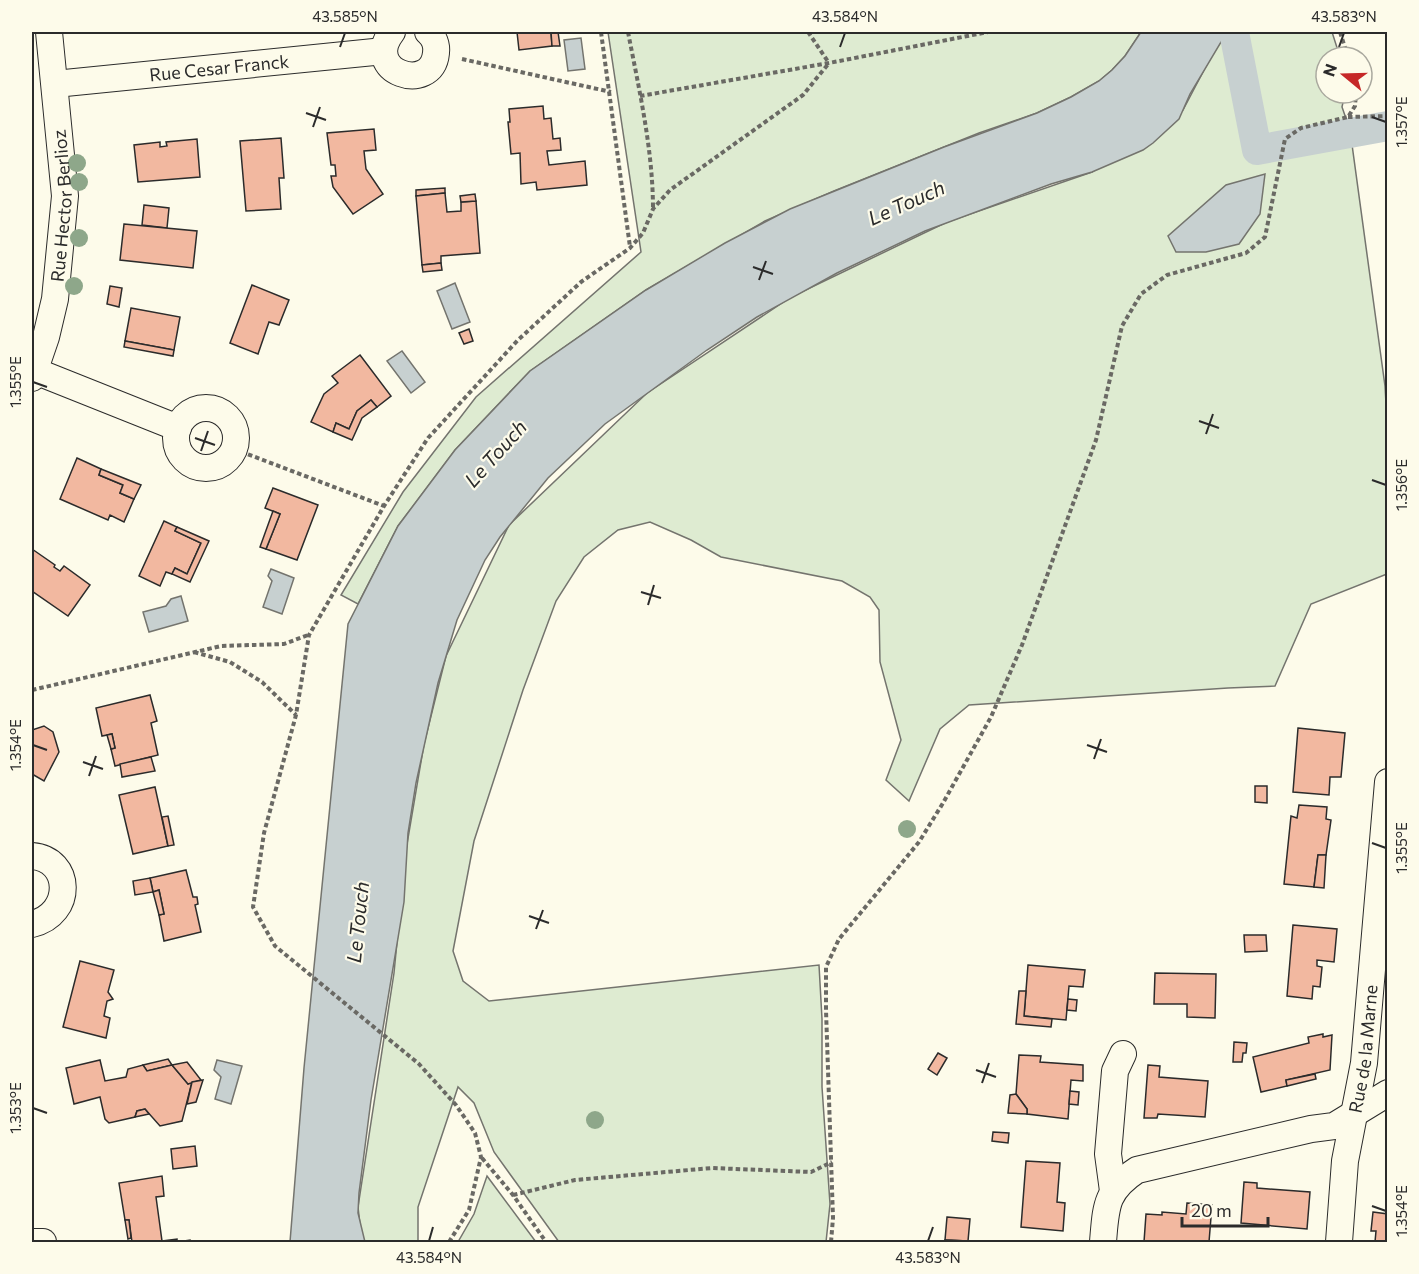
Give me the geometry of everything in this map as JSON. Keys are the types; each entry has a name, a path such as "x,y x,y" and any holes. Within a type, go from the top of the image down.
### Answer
{"street":[{"name":"Rue Hector Berlioz","path":"33,374 55,299 65,196 49,32"},
{"name":"Rue Cesar Franck","path":"55,84 388,41 386,60 393,70 402,75 415,76 431,66 432,41"},
{"path":"33,374 178,428"},
{"path":"210,409 220,412 231,421 236,430 234,449 224,463 210,468 195,466 180,452 177,438 178,428 193,411 210,409"},
{"name":"Rue de la Marne","path":"1339,1242 1345,1161 1364,1064 1388,782"},
{"path":"32,856 52,864 59,873 63,884 63,896 59,906 51,915 32,924"},
{"path":"1113,1191 1108,1154 1115,1071 1123,1054"},
{"path":"1103,1242 1107,1207 1113,1191 1125,1178 1137,1170 1311,1129 1334,1126 1388,1093"},
{"path":"32,1242 43,1242"}],"path":[{"path":"601,32 630,248"},
{"path":"628,32 640,96 653,191 653,209"},
{"path":"808,32 829,63"},
{"path":"640,96 988,32"},
{"path":"432,41 465,60 610,92"},
{"path":"546,1242 513,1195 481,1157 475,1133 468,1121 419,1064 274,946 253,907 264,833 296,715 309,635 384,506 428,438 518,340 581,282 630,248 643,233 653,209 670,190 803,95 829,63"},
{"path":"1348,117 1355,105"},
{"path":"831,1242 834,1218 825,1010 826,967 839,939 919,842 991,717 1022,645 1096,440 1122,326 1141,294 1167,275 1246,253 1265,237 1286,139 1301,128 1348,117 1388,116"},
{"path":"234,449 384,506"},
{"path":"32,690 221,645 284,644 309,635"},
{"path":"194,652 230,662 262,682 296,715"},
{"path":"449,1242 469,1210 481,1157"},
{"path":"513,1195 575,1180 712,1168 811,1172 832,1162"}],"green space":[{"path":"608,32 1141,32 1125,56 1112,70 1099,81 1071,97 1037,113 979,133 765,221 646,290 530,371 455,450 398,526 358,604 341,595 403,492 476,397 641,252"},
{"path":"1224,32 1332,32 1336,45 1314,45 1314,105 1342,105 1350,130 1385,386 1388,438 1387,574 1311,604 1275,686 969,705 940,729 909,801 886,780 901,740 880,662 879,610 870,597 842,581 721,557 691,540 650,522 618,530 584,557 556,601 523,690 474,841 453,951 463,981 489,1001 819,965 822,1087 830,1204 826,1242 559,1242 494,1152 474,1103 458,1087 418,1207 418,1242 362,1242 358,1207 394,973 406,850 424,744 446,656 509,525 647,393 791,297 947,222 1092,172 1183,110"},
{"path":"487,1176 536,1242 458,1242 474,1214"}],"water":[{"name":"Le Touch","path":"1141,32 1227,32 1190,94 1179,119 1153,143 1143,150 1092,172 1051,184 925,231 837,273 757,317 605,424 548,478 500,537 485,560 457,620 438,683 416,783 408,833 404,902 371,1100 359,1193 358,1213 365,1242 290,1242 304,1068 348,624 398,526 455,450 530,371 646,290 725,243 790,209 944,147 1037,113 1071,97 1099,81 1112,70 1125,56"},
{"path":"581,38 585,69 568,71 564,40"},
{"path":"1265,174 1260,214 1239,244 1206,252 1176,252 1168,236 1226,185"},
{"path":"455,283 470,322 452,329 437,291"},
{"path":"402,351 425,382 411,393 387,361"},
{"path":"271,569 294,578 282,614 263,607 272,581 268,576"},
{"path":"181,596 188,621 149,632 143,612 166,606 171,599"},
{"path":"217,1060 242,1066 231,1104 215,1099 221,1077 214,1070"}],"building":[{"path":"517,32 551,32 552,46 519,50"},
{"path":"551,32 558,32 560,46 552,46"},
{"path":"543,106 544,119 551,118 553,139 560,138 561,150 547,151 549,165 585,161 587,185 537,190 536,182 521,184 520,153 511,154 509,109"},
{"path":"374,129 376,150 364,151 366,169 383,194 353,214 333,187 331,176 336,176 335,165 331,165 327,133"},
{"path":"281,138 284,178 279,178 281,209 246,211 240,141"},
{"path":"197,139 200,177 138,182 134,145 160,142 160,147 167,146 166,142"},
{"path":"445,188 445,193 416,196 416,190"},
{"path":"445,193 447,212 461,211 461,202 476,201 480,253 441,256 441,263 422,265 416,196"},
{"path":"475,194 476,201 461,202 460,196"},
{"path":"144,205 169,208 167,228 142,225"},
{"path":"124,224 197,231 193,268 120,260"},
{"path":"441,263 442,270 423,272 422,265"},
{"path":"252,285 289,300 279,325 269,322 258,354 230,343"},
{"path":"110,286 122,288 119,307 107,304"},
{"path":"131,308 180,317 174,350 125,341"},
{"path":"469,329 473,341 464,344 459,333"},
{"path":"125,341 174,350 173,356 124,347"},
{"path":"360,355 391,396 377,407 371,400 357,411 349,429 336,423 333,432 311,422 324,394 338,383 332,376"},
{"path":"371,400 377,407 362,418 352,440 333,432 336,423 349,429 357,411"},
{"path":"77,458 101,469 99,475 123,485 120,493 134,499 124,522 110,515 108,520 60,499"},
{"path":"101,469 141,485 134,499 120,493 123,485 99,475"},
{"path":"273,488 318,505 297,560 266,549 280,514 265,508"},
{"path":"273,511 280,514 266,549 260,547"},
{"path":"164,521 177,527 175,531 201,543 187,574 175,568 172,574 166,572 160,586 139,576"},
{"path":"177,527 209,541 190,582 172,574 175,568 187,574 201,543 175,531"},
{"path":"32,549 60,571 64,566 90,585 68,616 32,591"},
{"path":"150,695 157,721 151,723 158,755 115,766 111,749 115,748 112,734 102,736 96,708"},
{"path":"44,726 53,732 59,752 44,781 32,774 32,730"},
{"path":"1298,728 1345,733 1341,777 1330,777 1329,795 1293,792"},
{"path":"112,734 115,748 111,749 107,735"},
{"path":"151,757 155,771 122,777 120,764"},
{"path":"1255,786 1267,786 1267,803 1255,802"},
{"path":"155,787 168,846 133,854 119,795"},
{"path":"1299,805 1327,807 1326,819 1331,820 1326,855 1318,855 1314,887 1284,884 1291,816 1297,818"},
{"path":"168,816 174,845 168,846 162,817"},
{"path":"1318,855 1326,855 1324,888 1314,887"},
{"path":"186,870 193,897 197,897 198,904 195,905 201,932 164,941 159,915 164,914 159,890 153,892 150,878"},
{"path":"150,878 153,892 135,895 133,881"},
{"path":"159,890 164,914 159,915 153,892"},
{"path":"1293,925 1337,929 1334,962 1317,960 1317,966 1322,967 1320,987 1313,986 1312,999 1287,996"},
{"path":"1244,935 1266,935 1267,951 1245,952"},
{"path":"80,961 114,970 108,992 113,999 107,1001 104,1016 110,1018 106,1038 63,1027"},
{"path":"1028,965 1085,970 1083,987 1069,986 1066,1020 1024,1016"},
{"path":"1155,973 1216,974 1215,1018 1187,1017 1187,1004 1154,1004"},
{"path":"1019,991 1026,991 1024,1016 1052,1019 1051,1027 1016,1024"},
{"path":"1068,999 1077,1000 1076,1011 1067,1010"},
{"path":"1323,1034 1323,1037 1332,1035 1330,1070 1286,1080 1287,1086 1261,1092 1253,1057 1309,1043 1308,1037"},
{"path":"1234,1042 1247,1043 1242,1062 1233,1062"},
{"path":"938,1053 947,1058 937,1075 928,1069"},
{"path":"1019,1055 1041,1056 1040,1062 1083,1065 1083,1081 1071,1080 1068,1119 1027,1114 1027,1109 1016,1094"},
{"path":"168,1059 172,1065 147,1071 143,1065"},
{"path":"100,1060 105,1081 126,1077 128,1069 143,1065 147,1071 172,1065 188,1084 192,1082 182,1121 160,1126 145,1109 137,1111 135,1117 109,1123 105,1119 100,1097 74,1104 66,1068"},
{"path":"187,1062 201,1080 188,1084 172,1065"},
{"path":"1148,1065 1160,1066 1159,1077 1208,1081 1205,1117 1158,1114 1157,1118 1144,1118"},
{"path":"1315,1074 1316,1079 1287,1086 1286,1080"},
{"path":"203,1080 196,1102 187,1104 192,1082"},
{"path":"1070,1091 1079,1092 1078,1105 1069,1104"},
{"path":"1016,1094 1027,1109 1027,1114 1008,1113 1010,1095"},
{"path":"145,1109 149,1114 135,1117 137,1111"},
{"path":"993,1132 1009,1133 1008,1143 992,1141"},
{"path":"195,1146 197,1166 173,1169 171,1149"},
{"path":"1026,1161 1060,1163 1057,1202 1065,1203 1063,1231 1021,1227"},
{"path":"162,1176 164,1196 156,1197 162,1241 132,1242 129,1220 125,1220 119,1183"},
{"path":"1244,1182 1257,1183 1257,1188 1310,1192 1307,1229 1241,1223"},
{"path":"1187,1203 1212,1205 1209,1242 1144,1242 1146,1214 1162,1215 1162,1212 1186,1214"},
{"path":"1373,1212 1388,1214 1388,1242 1375,1242 1376,1231 1371,1231"},
{"path":"947,1217 970,1219 968,1241 945,1240"},
{"path":"125,1220 129,1220 131,1238 128,1239"},
{"path":"177,1239 177,1242 154,1242"},
{"path":"945,1240 968,1241 968,1242 945,1242"}],"waterway":[{"path":"1234,32 1257,150 1388,126"}]}
